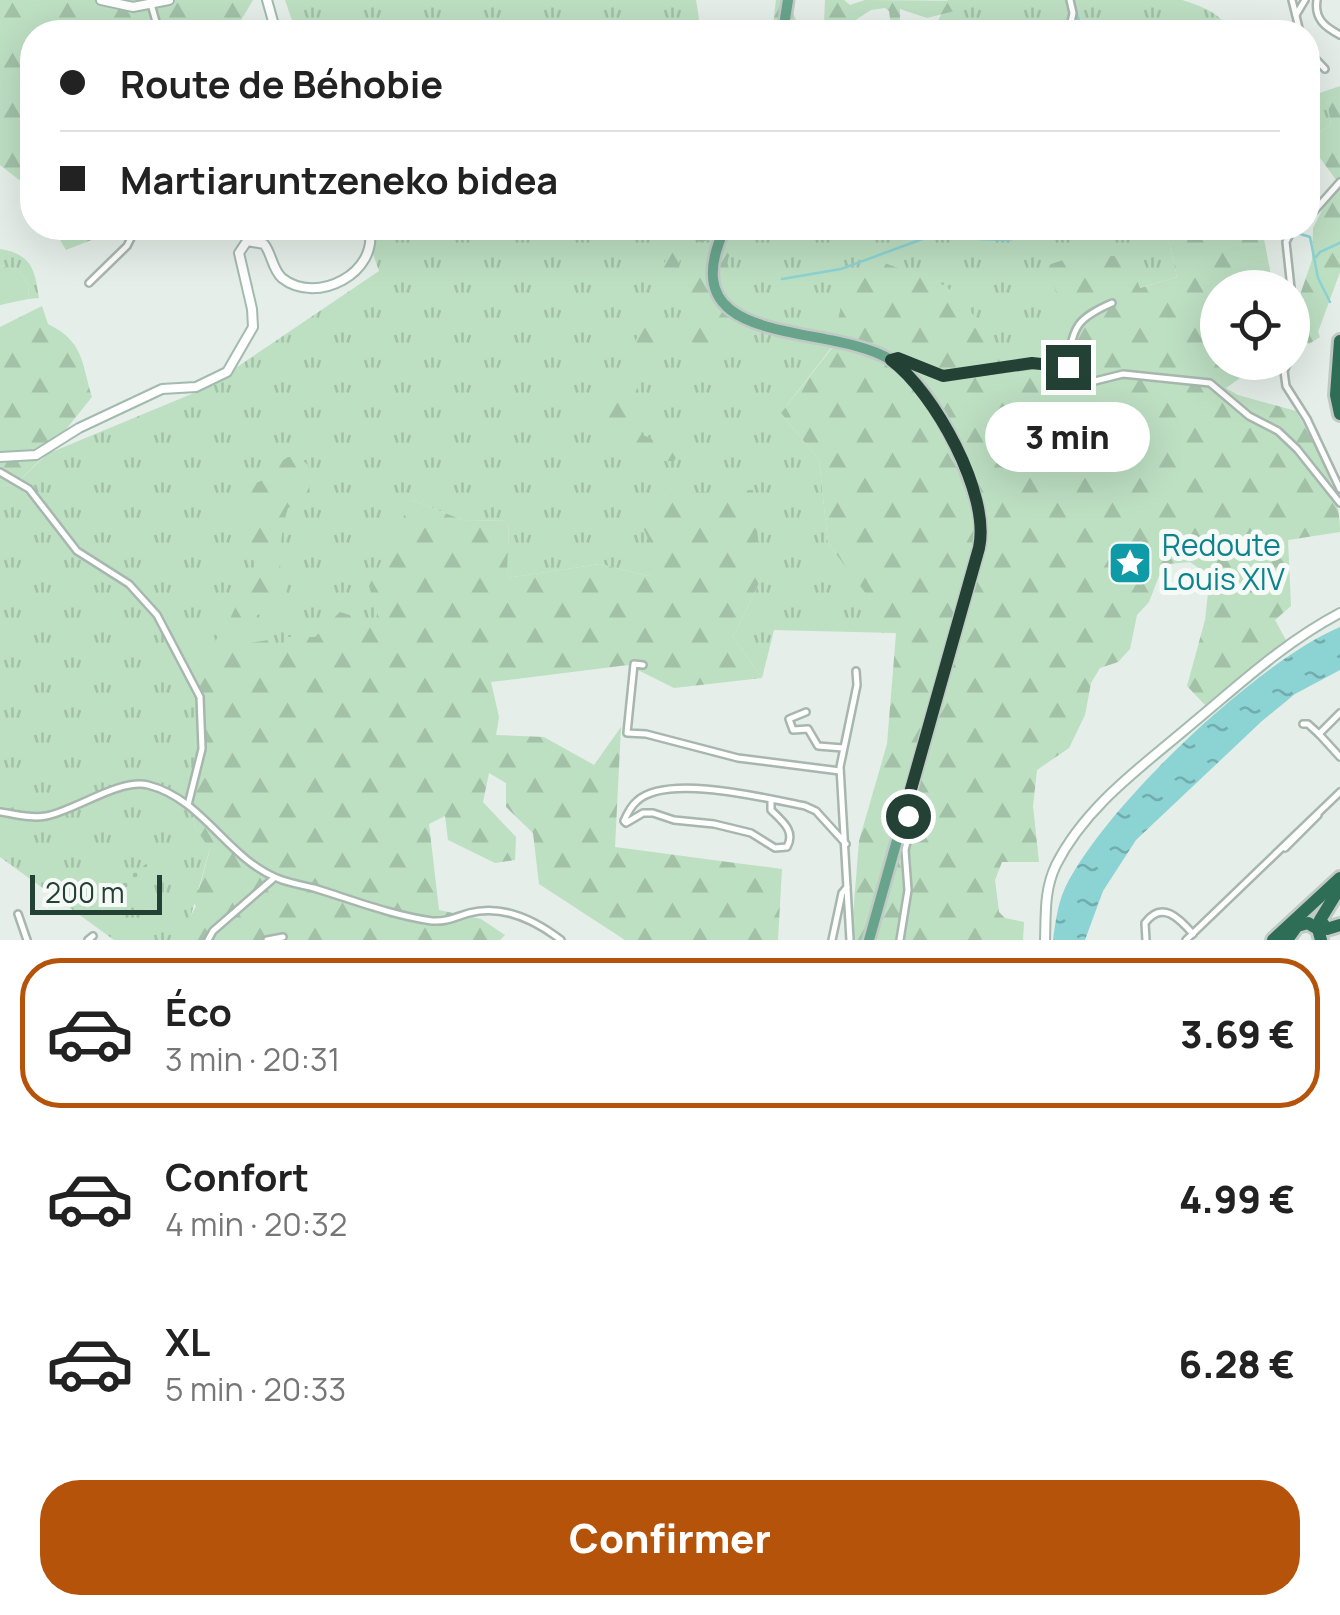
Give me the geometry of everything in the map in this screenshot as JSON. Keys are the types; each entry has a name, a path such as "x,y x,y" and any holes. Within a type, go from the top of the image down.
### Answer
{"highway":[{"path":"1340,341 1336,395 1340,414"},
{"path":"1273,940 1318,899 1340,885"},
{"path":"1340,885 1320,920 1328,929 1340,929"},
{"path":"1321,935 1319,910 1340,885"},
{"path":"1293,935 1318,899"},
{"path":"1293,935 1321,935 1340,929"}],"main road":[{"path":"720,240 712,278 717,296 727,308 752,323 874,351 891,360 938,423 969,480 979,509 981,538 869,940"}],"street":[{"path":"101,0 121,6 169,0"},
{"path":"1292,0 1297,20"},
{"path":"1296,15 1305,0"},
{"path":"1317,0 1316,9 1323,25 1340,35"},
{"path":"151,4 156,20"},
{"path":"1320,64 1324,69"},
{"path":"1320,204 1340,182"},
{"path":"89,283 129,240"},
{"path":"0,457 36,456 78,428 162,389 196,386 227,372 252,327 240,253 243,243 256,240 264,244 283,279 312,289 340,281 362,264 370,240"},
{"path":"1288,240 1291,270"},
{"path":"1068,367 1074,327 1112,302"},
{"path":"891,360 898,358 943,376 1032,363 1068,367 1095,381 1123,374 1210,383 1297,449 1340,503"},
{"path":"1285,380 1340,489"},
{"path":"0,472 28,489 77,550 129,584 157,615 200,698 202,749 188,805"},
{"path":"1045,940 1045,904 1051,877 1064,852 1098,807 1278,650 1340,613"},
{"path":"643,665 634,664 627,733 665,738 738,758 840,771"},
{"path":"850,940 840,771 858,685 856,671"},
{"path":"806,712 790,720 793,730 808,730 818,746 843,748"},
{"path":"1319,734 1340,714"},
{"path":"1303,724 1340,756"},
{"path":"0,812 43,816 139,784 150,786 200,812 221,838 274,878 392,913 448,922 469,913 505,912 527,918 561,940"},
{"path":"771,802 770,810 789,829 791,840 787,847 775,848 752,833 653,813 624,821 636,801 662,790 729,792 805,806 816,811 846,844"},
{"path":"1186,940 1338,796"},
{"path":"900,940 908,890 905,850 912,822 904,814"},
{"path":"208,940 213,930 274,878"},
{"path":"832,940 842,892 847,887"},
{"path":"1146,940 1146,920 1161,911 1174,914 1195,931"},
{"path":"18,914 27,940"},
{"path":"267,940 283,937"}],"green space":[{"path":"0,0 253,0 241,20 20,20 20,181 0,165"},
{"path":"285,0 696,0 699,20 292,20"},
{"path":"776,0 788,0 796,20 774,20"},
{"path":"825,0 844,0 850,5 865,0 973,1 970,7 927,18 900,9 900,20 890,20 885,8 871,10 856,20 824,20"},
{"path":"948,0 1182,0 1221,20 938,20"},
{"path":"1340,86 1340,272 1318,332 1320,337 1310,343 1309,270 1313,240 1320,240 1320,214 1337,181 1320,158 1320,132 1331,125 1327,101 1320,100 1320,93"},
{"path":"1320,99 1327,100 1331,125 1320,132"},
{"path":"60,240 91,240 66,250"},
{"path":"368,240 1169,240 1177,277 1139,288 1050,450 831,348 781,413 819,460 828,543 896,633 774,630 762,678 733,637 762,577 667,494 639,517 663,571 648,576 600,564 507,578 509,521 463,520 412,500 381,626 315,637 198,692 192,810 195,828 210,848 184,940 114,940 0,857 0,485 14,486 47,454 206,388 379,271"},
{"path":"675,240 689,240 667,290 658,291 662,268"},
{"path":"720,240 735,240 726,270 729,286 734,294 760,306 747,329 747,339 715,346 663,338 655,344 628,406 632,431 653,439 659,450 675,448 679,453 674,461 604,437 595,422 570,426 570,421 596,396 628,379 627,361 654,297 660,297 660,315 680,319 688,304 696,265 704,263 711,278"},
{"path":"1169,240 1264,240 1270,270 1200,270 1200,380 1237,380 1226,388 1296,411 1332,484 1340,532 1288,540 1291,606 1275,620 1286,640 1205,705 1187,686 1205,620 1210,576 1190,562 1168,564 1149,602 1137,615 1130,649 1118,662 1100,668 1091,683 1085,715 1069,748 1037,770 1033,806 1039,862 1002,862 995,880 999,912 1005,918 1024,922 1023,940 851,940 859,841 887,744 896,634 828,543 819,460 781,413 832,348 841,306 858,274 882,262 946,286 982,324 1002,366 1042,360 1046,326 1072,327 1045,266 1066,259 1127,255 1140,288 1177,277"},
{"path":"0,249 19,255 30,264 39,298 28,299 29,286 18,269 0,266"},
{"path":"0,266 18,269 29,286 28,299 0,305"},
{"path":"42,306 48,324 75,346 92,397 47,453 14,486 0,485 0,327"},
{"path":"288,457 299,457 308,465 310,497 288,508 286,514 280,556 285,595 279,611 257,615 243,644 269,640 279,651 288,637 315,637 340,612 381,625 369,586 412,500 463,520 509,521 507,578 600,564 648,576 662,570 638,516 667,494 753,490 762,577 733,637 762,678 674,688 628,665 491,682 499,717 496,735 544,737 594,765 621,727 615,847 782,869 778,940 625,940 539,884 533,833 506,807 506,783 489,773 483,802 516,837 515,860 495,863 448,840 445,816 429,824 439,910 481,919 505,935 500,940 184,940 184,929 196,906 189,898 199,889 210,849 195,828 192,810 198,692 179,655 209,650 229,621 255,561 236,554 248,491 254,484 276,476 276,465"},
{"path":"146,864 153,867 129,894 76,913 67,889 119,877"}],"water":[{"path":"1340,627 1340,670 1295,694 1262,721 1136,840 1103,891 1085,940 1053,940 1065,888 1113,818 1148,779 1227,703 1306,645"}],"waterway":[{"path":"1073,0 1079,20"},
{"path":"782,279 841,269 920,240"},
{"path":"1311,240 1318,278 1330,302"},
{"path":"1316,257 1340,243"}],"place":[{"name":"Redoute Louis XIV","path":"1130,563"}],"route":[{"path":"908,816 904,814 979,548 982,524 959,453 911,378 891,360 898,358 943,376 1032,363 1068,367"}]}
